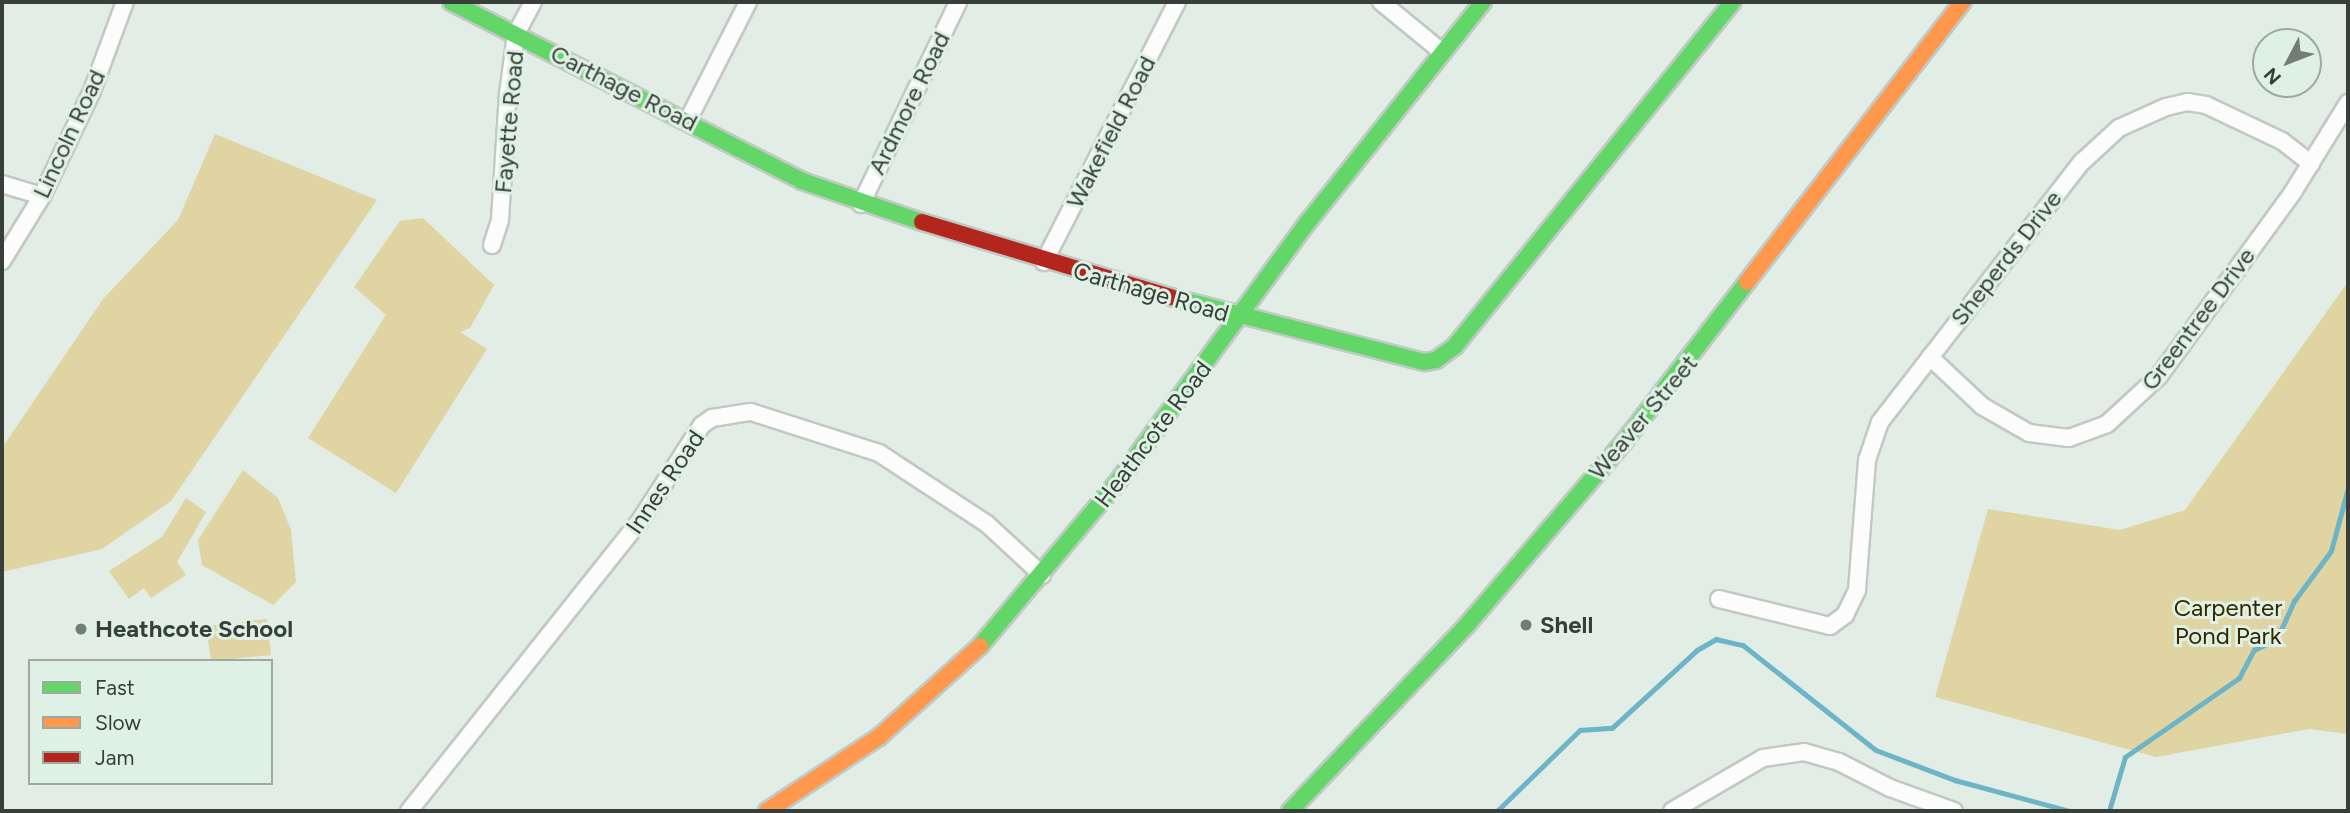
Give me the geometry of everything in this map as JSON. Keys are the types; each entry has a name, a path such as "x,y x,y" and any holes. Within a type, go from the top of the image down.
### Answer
{"street":[{"name":"Lincoln Road","path":"2,261 42,196 92,91 125,2"},
{"name":"Carthage Road","path":"451,2 688,120 802,181 861,204 1044,262 1241,318 1372,353 1436,360 1455,346 1527,260 1733,2"},
{"name":"Fayette Road","path":"492,245 500,220 508,94 516,34 533,2"},
{"path":"688,120 748,2"},
{"name":"Ardmore Road","path":"861,204 958,2"},
{"name":"Wakefield Road","path":"1044,262 1177,2"},
{"path":"1381,2 1442,52"},
{"name":"Heathcote Road","path":"767,811 879,737 951,675 1042,575 1241,318 1308,222 1483,2"},
{"name":"Weaver Street","path":"1290,810 1467,625 1631,432 1964,2"},
{"name":"Sheperds Drive","path":"1719,599 1830,626 1845,615 1853,599 1871,439 1893,402 2082,162 2119,128 2147,114 2187,102 2206,105 2282,141 2311,164"},
{"name":"Greentree Drive","path":"1930,357 1982,406 2029,433 2069,438 2107,424 2159,376 2311,164 2348,103"},
{"path":"2,184 42,196"},
{"name":"Innes Road","path":"409,811 639,522 702,425 712,418 751,412 879,453 987,524 1042,575"},
{"path":"1672,811 1732,773 1763,758 1804,752 1839,762 1890,788 1954,811"}],"green space":[{"path":"215,134 377,200 171,501 102,549 2,572 2,448 103,299 178,220"},
{"path":"423,218 494,285 470,328 460,332 487,349 396,493 308,438 386,315 354,287 400,221"},
{"name":"Carpenter Pond Park","path":"2348,282 2348,734 2309,729 2156,757 1935,697 1988,509 2120,530 2185,510"},
{"path":"243,470 278,498 291,530 296,582 273,605 202,565 198,540"},
{"path":"186,498 206,512 177,562 186,575 151,598 144,588 129,599 109,571 162,537"},
{"path":"267,619 271,655 211,659 206,626"}],"waterway":[{"path":"2109,811 2125,757 2239,678 2254,650 2271,642 2282,628 2294,601 2331,551 2348,488"},
{"path":"1497,811 1580,730 1612,728 1697,650 1716,639 1743,645 1876,750 1955,780 2070,811"}],"traffic: fast":[{"path":"451,2 802,181 922,222"},
{"path":"980,646 1116,484 1308,222 1483,2"},
{"path":"1171,297 1425,362 1436,360 1455,346 1733,2"},
{"path":"1290,811 1467,625 1623,443 1747,282"}],"traffic: slow":[{"path":"1747,282 1963,2"},
{"path":"767,811 879,737 980,646"}],"traffic: jam":[{"path":"922,222 1171,297"}],"place":[{"name":"Shell","path":"1526,625"},
{"name":"Heathcote School","path":"81,629"}]}
